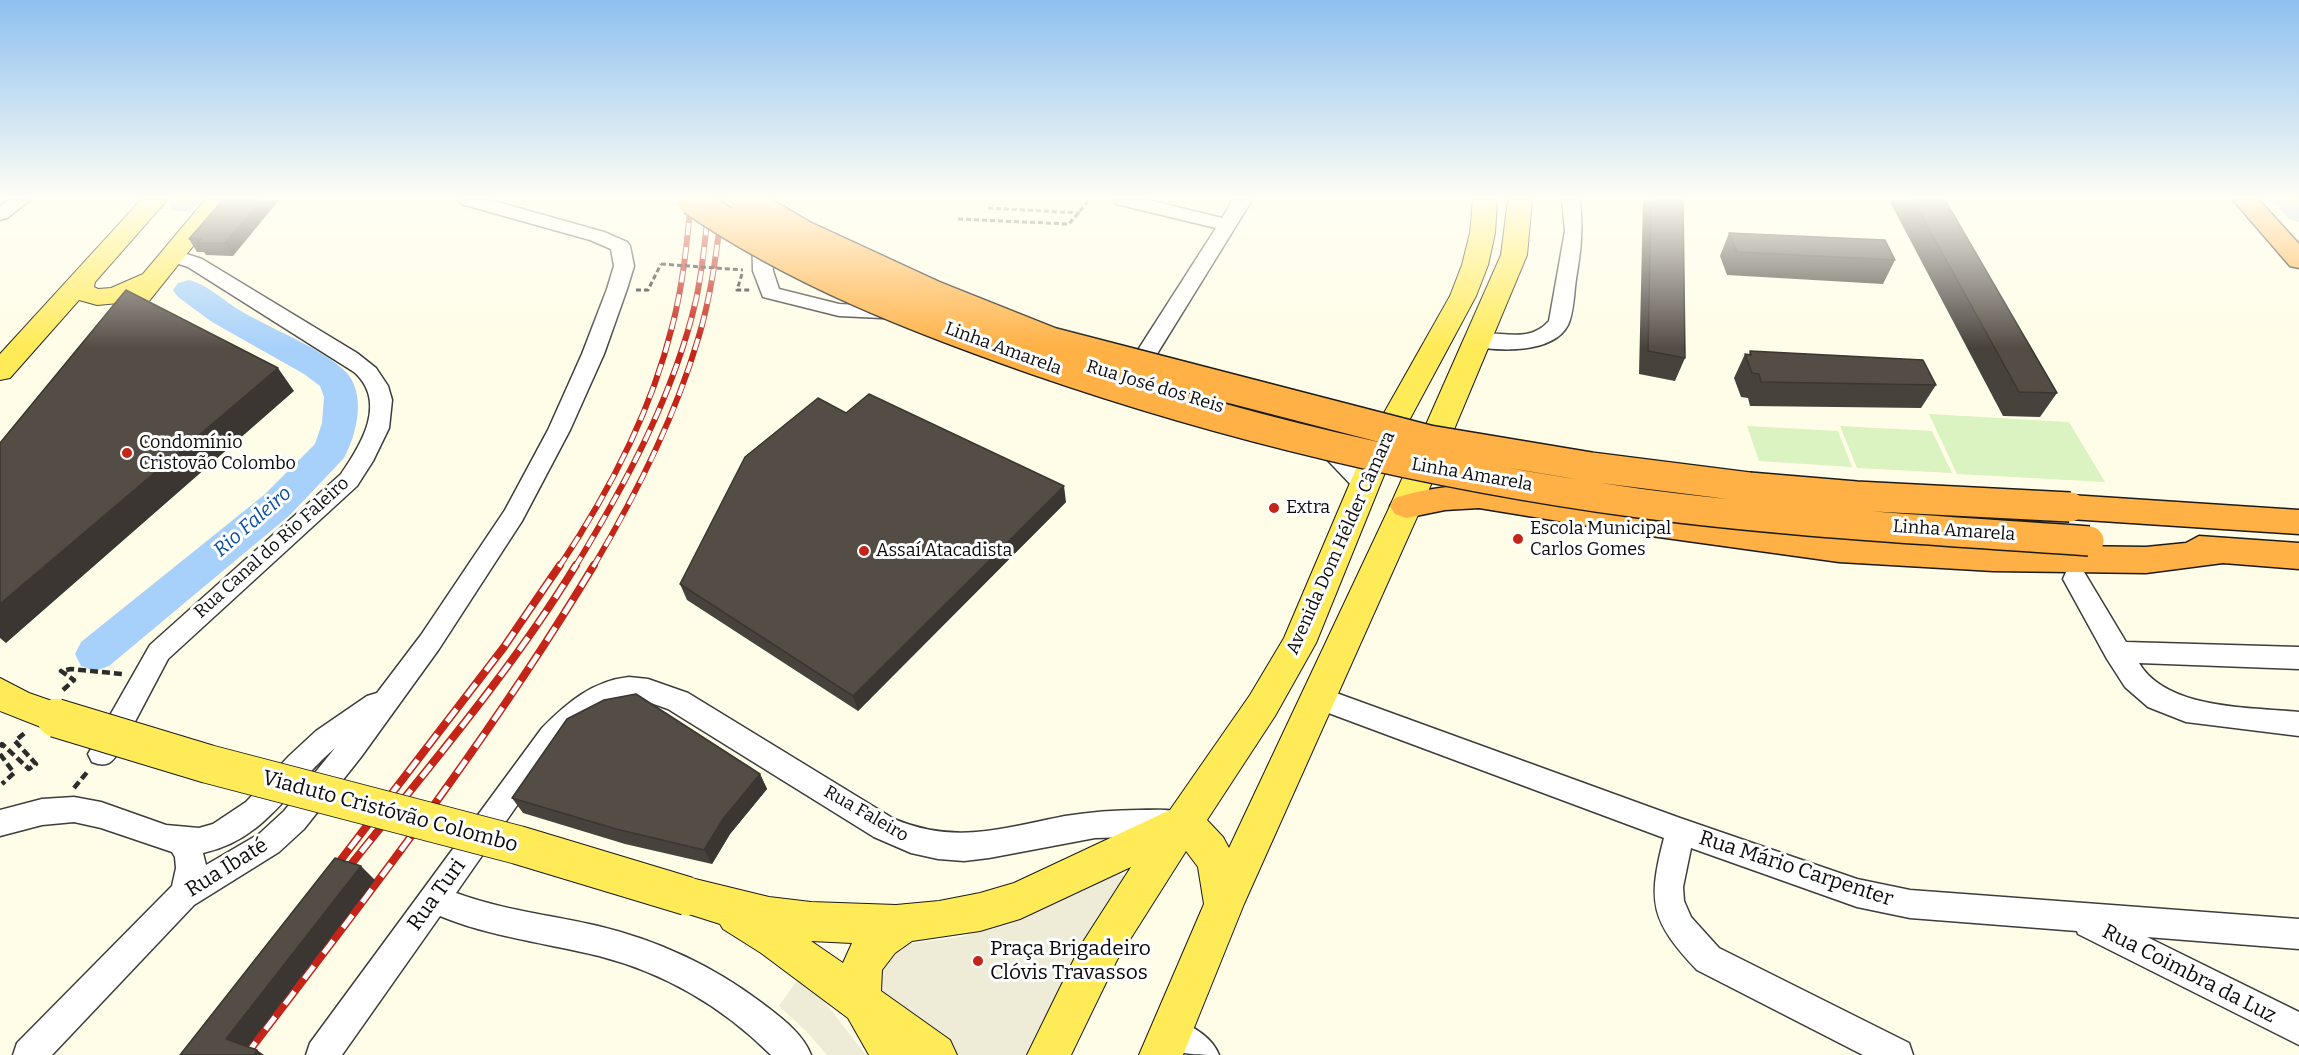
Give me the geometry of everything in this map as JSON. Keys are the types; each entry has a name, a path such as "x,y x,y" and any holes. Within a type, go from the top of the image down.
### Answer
{"highway":[{"name":"Linha Amarela","path":"770,249 829,279 908,314 1060,370 1257,429 1421,466 1590,496 1744,515 2299,556"},
{"name":"Linha Amarela","path":"833,249 933,295 1051,342 1429,440 1592,467 1749,487 1856,496 2299,522"},
{"path":"1406,506 1461,496 1479,496 1777,542 1839,549 1993,558 2146,560 2222,551"},
{"path":"2078,508 2219,502 2299,506"}],"main road":[{"path":"0,371 110,249"},
{"path":"92,352 179,249"},
{"name":"Avenida Dom Hélder Câmara","path":"1049,1055 1102,947 1182,823 1219,773 1285,669 1306,628 1373,464 1459,304 1480,249"},
{"path":"1178,1048 1224,904 1406,506 1515,249"},
{"path":"82,280 81,290 88,296 106,297 136,288 166,265"},
{"path":"1373,464 1390,457 1427,454 1543,473 1554,478 1560,487 1556,495 1549,501 1532,504"},
{"name":"Viaduto Cristóvão Colombo","path":"0,693 46,715 208,764 518,845 705,902"},
{"path":"705,902 820,922 905,923 967,915 1020,900 1182,823 1203,839 1212,850 1220,873 1224,904"},
{"path":"705,902 775,939 935,1055"},
{"path":"895,1055 860,1001 859,978 865,960 878,941 905,923"}],"street":[{"name":"Rua Ibaté","path":"29,1055 183,895 253,853 283,831 351,749 430,642 514,515 559,430 593,354 617,289 624,266 621,249"},
{"name":"Rua José dos Reis","path":"762,249 764,278 767,290 773,295 839,310 927,315 966,323 1129,381 1209,405 1357,442 1373,464"},
{"path":"855,249 916,277 958,300 964,305 966,323"},
{"path":"1129,381 1213,249"},
{"path":"1477,340 1501,343 1522,341 1545,337 1554,331 1559,323 1571,249"},
{"name":"Rua Canal do Rio Faleiro","path":"102,754 116,734 143,676 159,652 349,480 372,445 380,426 381,399 376,384 368,372 350,358 195,263 166,265"},
{"path":"1312,432 1373,464"},
{"path":"2075,579 2116,652 2134,679 2145,690 2172,706 2187,711 2299,724"},
{"path":"2116,652 2299,658"},
{"name":"Rua Faleiro","path":"610,692 618,689 638,688 658,692 678,700 884,828 903,839 922,845 964,848 1096,825 1182,823"},
{"name":"Rua Turi","path":"322,1055 434,898 565,724 579,710 610,692"},
{"path":"182,843 216,837 244,822 264,804 311,752 340,728 389,696"},
{"name":"Rua Mário Carpenter","path":"1317,697 1680,831 1857,893 1899,902 2299,934"},
{"path":"0,824 58,809 85,811 182,843 188,849 191,864 191,873 183,895"},
{"path":"1680,831 1668,883 1669,909 1684,934 1708,959 1897,1055"},
{"path":"434,898 460,911 487,920 622,948 661,961 725,994 795,1055"},
{"name":"Rua Coimbra da Luz","path":"2079,918 2299,1029"}],"path":[{"path":"648,290 662,264 743,270 737,290"},
{"path":"0,747 2,744 29,769 36,764 15,741 46,715 74,680 61,671 71,669 143,676"},
{"path":"0,754 14,773 2,784"},
{"path":"58,809 102,754"}],"green space":[{"path":"1929,414 2069,422 2105,482 1957,474"},
{"path":"1747,426 1838,431 1852,467 1759,461"},
{"path":"1840,426 1932,431 1952,473 1857,468"}],"shaded area":[{"name":"Praça Brigadeiro Clóvis Travassos","path":"1118,872 1125,876 1066,977 1027,1055 959,1055 912,1023 879,994 878,965 904,944 961,937 983,930"},
{"path":"800,976 819,995 866,1055 827,1055 807,1032 779,1006"}],"building":[{"path":"1650,249 1684,249 1685,358 1648,351"},
{"path":"1736,249 1890,249 1895,260 1737,252"},
{"path":"1940,249 1974,249 2057,393 2019,392"},
{"name":"Condomínio Cristovão Colombo","path":"126,290 278,368 0,604 0,443"},
{"path":"1750,351 1923,360 1936,385 1761,382 1759,374 1752,373 1745,354 1751,355"},
{"name":"Assaí Atacadista","path":"869,394 1064,486 853,696 680,584 745,457 818,398 846,413"},
{"path":"636,694 760,774 723,819 704,850 616,829 512,798 567,719 604,700"},
{"path":"335,858 361,866 226,1039 257,1050 254,1055 180,1055"}],"waterway":[{"name":"Rio Faleiro","path":"95,654 277,505 331,449 339,423 341,397 334,380 316,366 223,315 189,290"}],"railway":[{"path":"559,567 611,481 640,421 672,327 686,249"},
{"path":"575,567 629,472 661,405 687,335 696,300 704,249"},
{"path":"593,567 653,456 678,399 707,305 717,249"},
{"path":"330,874 504,647 560,565"},
{"path":"341,877 493,686 576,565"},
{"path":"246,1055 471,754 594,565"}],"place":[{"name":"Condomínio Cristovão Colombo","path":"127,453"},
{"name":"Extra","path":"1274,508"},
{"name":"Escola Municipal Carlos Gomes","path":"1518,539"},
{"name":"Assaí Atacadista","path":"864,551"},
{"name":"Praça Brigadeiro Clóvis Travassos","path":"978,961"}]}
